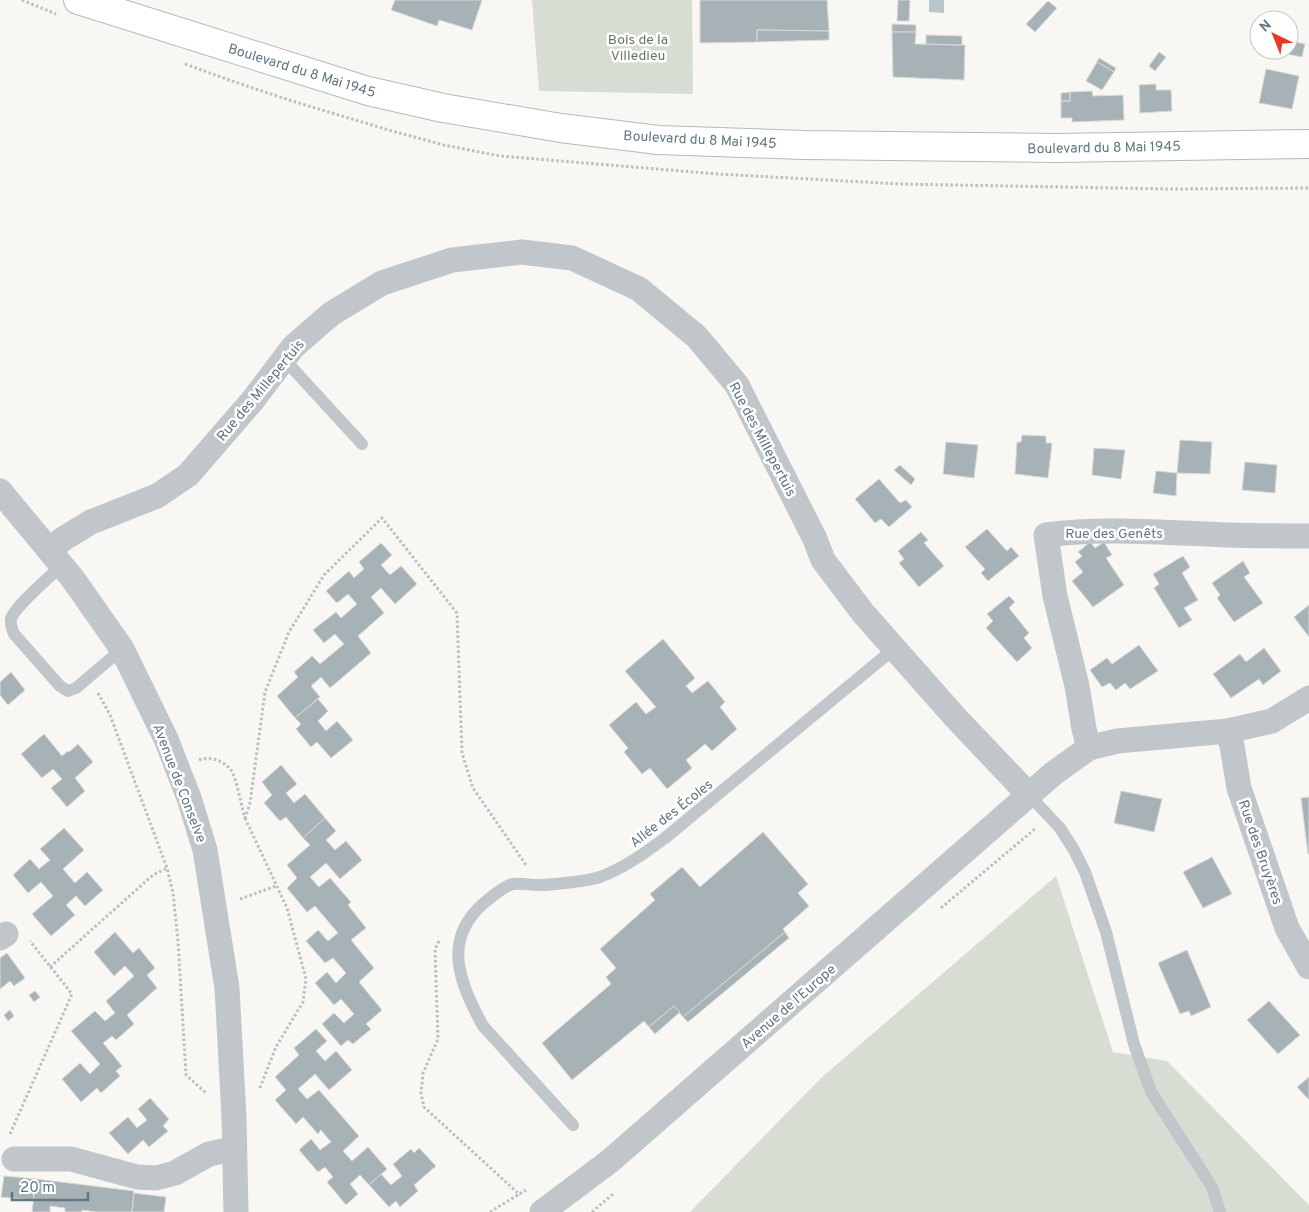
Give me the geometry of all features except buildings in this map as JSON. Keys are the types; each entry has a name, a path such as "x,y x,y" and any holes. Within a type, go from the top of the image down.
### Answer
{"street":[{"name":"Boulevard du 8 Mai 1945","path":"78,0 368,91 443,108 658,140 804,145 1057,148 1309,144"},
{"name":"Rue des Millepertuis","path":"56,558 63,539 91,522 157,496 188,475 253,400 293,347 331,314 382,283 452,260 522,252 572,258 639,288 697,337 737,385 823,560 863,613 896,648 955,717 1030,796"},
{"name":"Avenue de Conselve","path":"1,493 56,558 122,649 166,739 206,850 227,988 234,1117 236,1212"},
{"name":"Rue des Genêts","path":"1089,748 1077,686 1055,596 1046,535 1073,531 1111,530 1218,535 1309,536"},
{"path":"1089,748 1117,741 1228,731 1272,721 1309,698"},
{"name":"Rue des Bruyères","path":"1228,731 1239,788 1287,928 1309,967"},
{"name":"Avenue de l'Europe","path":"533,1206 610,1161 951,862 1030,796 1054,773 1089,748"},
{"path":"11,1149 71,1158 137,1177 156,1178 175,1173 209,1154 234,1149"}],"lane":[{"path":"284,359 362,444"},
{"path":"56,558 11,618 14,634 60,686 68,690 76,688 122,649"},
{"name":"Allée des Écoles","path":"573,1125 483,1026 467,994 459,967 457,950 461,933 474,912 511,884 542,885 599,877 636,860 896,648"},
{"path":"1030,796 1060,828 1074,850 1106,932 1134,1044 1150,1092 1212,1187 1220,1212"}],"path":[{"path":"245,818 250,803 264,692 289,632 324,575 382,518 458,614 462,753 473,788 528,868 542,885"},
{"path":"89,677 110,715 167,868 174,893 186,1075 234,1117 258,1094 276,1047 303,1002 306,979 287,908 245,818 232,770 220,761 206,758 177,768"},
{"path":"50,967 153,875 167,868"},
{"path":"240,900 276,886"},
{"path":"3,936 15,927 20,928 72,994 11,1149"},
{"path":"443,934 435,949 438,1039 423,1073 421,1094 424,1107 533,1206"}],"green space":[{"name":"Bois de la Villedieu","path":"532,0 692,0 693,94 539,91"},
{"path":"1056,876 1113,1052 1167,1061 1309,1205 1309,1212 690,1212 821,1078"}],"shaded area":[{"path":"929,0 944,0 944,13 929,12"}]}
